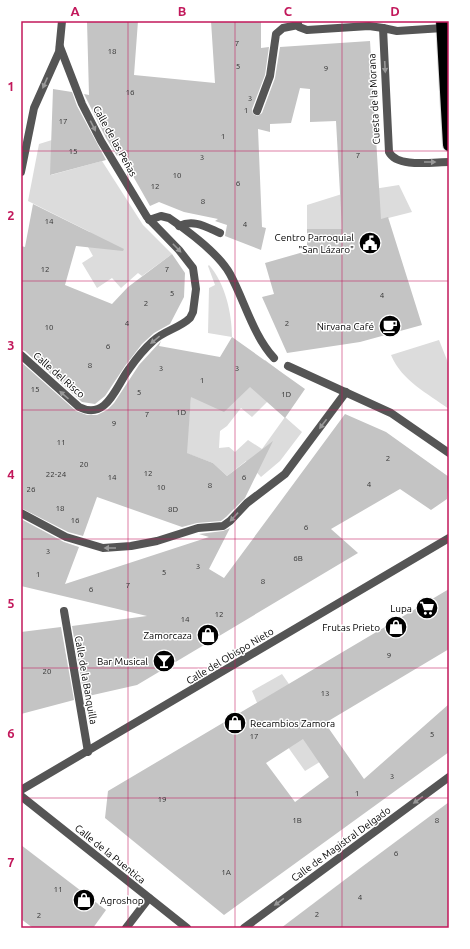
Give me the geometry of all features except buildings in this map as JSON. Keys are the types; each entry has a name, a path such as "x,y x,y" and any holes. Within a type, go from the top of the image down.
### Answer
{"highway":[{"path":"442,25 449,145"}],"street":[{"path":"21,172 34,108 60,47 62,21"},
{"path":"257,111 270,76 276,34 283,28 297,23 301,28 307,30 369,26 397,31 442,25"},
{"name":"Cuesta de la Morana","path":"383,28 389,152 394,159 404,162 449,162"},
{"name":"Calle de las Peñas","path":"60,47 93,128 150,220 179,250 193,268 196,289 193,312 188,320"},
{"path":"150,220 155,217 165,216 179,226 223,264 245,303 259,339 274,358"},
{"path":"179,226 189,222 197,223 220,233"},
{"name":"Calle del Risco","path":"21,355 79,407 87,410 94,410 105,404 117,391 128,370 152,341 188,320"},
{"path":"288,366 399,417 449,453"},
{"path":"21,513 66,537 103,548 132,546 157,542 198,528 223,526 230,521 247,503 285,474 346,392"},
{"name":"Calle del Obispo Nieto","path":"21,790 88,752 449,538"},
{"name":"Calle de la Banquilla","path":"64,611 88,752"},
{"name":"Calle de Magistral Delgado","path":"244,928 449,777"},
{"name":"Calle de la Puentica","path":"21,796 186,928"},
{"path":"126,928 150,898"}],"shaded area":[{"path":"52,140 51,175 102,161 143,225 172,254 142,276 138,273 121,288 112,278 97,288 82,263 93,256 88,247 90,232 28,201 39,144"},
{"path":"399,185 412,212 325,234 324,229 307,229 307,205 342,194"},
{"path":"209,265 215,272 223,289 231,318 232,337 208,333 209,288 215,285 208,266"},
{"path":"439,340 449,365 449,409 408,379 391,355"},
{"path":"265,360 278,370 271,382 271,395 267,402 252,417 241,408 227,426 220,431 219,448 229,447 235,452 248,440 262,449 285,417 302,432 280,461 261,477 246,461 227,476 213,463 186,453 191,397 250,378"},
{"path":"282,674 336,752 305,771 258,705 252,691"}],"place":[{"name":"Centro Parroquial \"San Lázaro\"","path":"370,243"},
{"name":"Nirvana Café","path":"390,326"},
{"name":"Lupa","path":"427,608"},
{"name":"Frutas Prieto","path":"396,627"},
{"name":"Zamorcaza","path":"208,635"},
{"name":"Bar Musical","path":"164,661"},
{"name":"Recambios Zamora","path":"235,723"},
{"name":"Agroshop","path":"84,900"}]}
